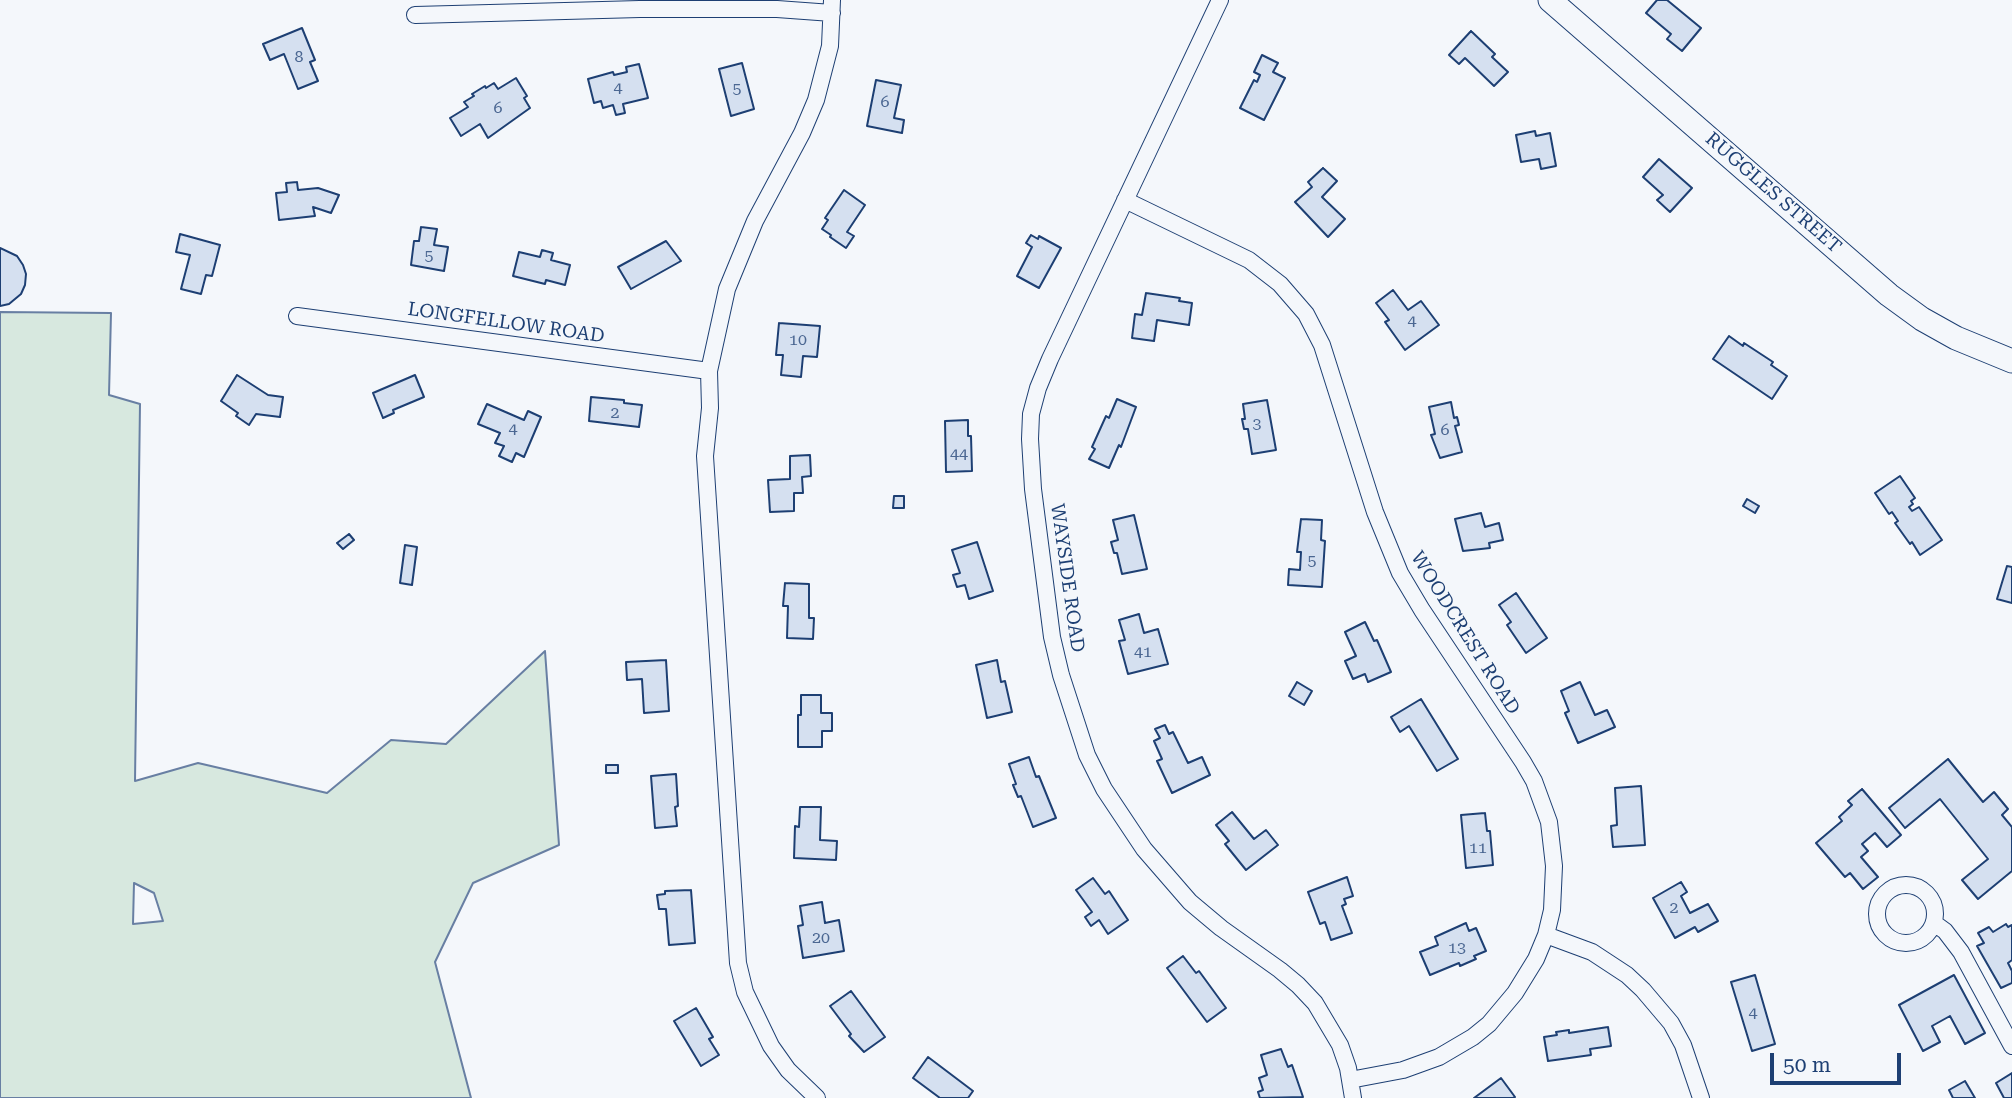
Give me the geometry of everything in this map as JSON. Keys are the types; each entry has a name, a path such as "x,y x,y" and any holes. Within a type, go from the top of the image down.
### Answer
{"street":[{"name":"WAYSIDE ROAD","path":"1220,0 1050,359 1031,414 1030,465 1052,637 1061,675 1087,755 1104,789 1144,849 1190,902 1280,970 1307,994 1329,1023 1340,1045 1353,1098"},
{"name":"RUGGLES STREET","path":"1550,0 1889,295 1922,319 1956,338 2012,361"},
{"path":"415,15 832,7 830,47 816,100 802,133 755,221 727,289 709,371 710,408 705,456 738,963 745,992 771,1046 788,1070 817,1098"},
{"name":"WOODCREST ROAD","path":"1125,200 1249,260 1280,284 1306,314 1316,329 1329,363 1382,532 1400,573 1523,762 1549,822 1554,866 1552,911 1536,959 1515,993 1489,1024 1448,1052 1403,1070 1350,1080"},
{"name":"LONGFELLOW ROAD","path":"297,316 709,371"},
{"path":"1934,923 1945,931 1961,952 2012,1046"},
{"path":"1546,935 1581,947 1610,963 1651,998 1671,1023 1683,1045 1701,1098"}],"shaded area":[{"path":"0,312 111,313 109,395 140,404 135,781 198,763 327,793 391,740 446,744 545,651 559,845 473,883 435,962 471,1098 0,1098","holes":["134,883 154,893 163,921 133,924"]}],"building":[{"path":"1657,0 1667,0 1701,28 1682,51 1667,39 1671,34 1646,13"},
{"path":"302,28 315,60 310,62 318,81 298,89 284,54 270,60 263,44"},
{"path":"1471,31 1495,54 1492,57 1508,72 1494,86 1465,58 1459,64 1449,55"},
{"path":"1262,55 1278,63 1273,72 1285,78 1264,120 1240,108 1254,80 1257,82 1260,75 1254,72"},
{"path":"742,63 754,109 731,116 719,69"},
{"path":"639,64 648,98 623,104 625,113 616,115 613,105 603,108 601,101 594,103 588,79 613,72 614,75 627,72 626,67"},
{"path":"516,78 527,96 524,98 530,108 488,138 480,124 461,136 450,118 468,107 464,102 485,86 486,88 494,83 498,89"},
{"path":"876,80 901,85 894,118 904,120 902,133 867,126"},
{"path":"1535,131 1536,136 1550,133 1556,166 1541,169 1539,159 1521,162 1516,135"},
{"path":"1659,159 1692,188 1670,212 1657,200 1663,195 1643,177"},
{"path":"1323,168 1337,181 1322,197 1345,219 1328,237 1295,202 1312,187 1308,182"},
{"path":"297,182 298,190 318,188 339,195 331,213 313,207 315,216 279,220 276,193 287,192 286,183"},
{"path":"844,190 865,205 847,232 854,236 846,248 822,229 828,220 825,218"},
{"path":"421,227 437,229 434,245 448,247 444,271 411,265 414,241 419,241"},
{"path":"180,234 220,245 212,276 206,275 201,294 181,289 190,255 176,252"},
{"path":"1031,235 1038,239 1039,236 1061,248 1039,288 1017,276 1032,247 1026,243"},
{"path":"666,241 681,261 631,289 618,267"},
{"path":"0,248 17,256 26,274 21,294 9,304 0,306"},
{"path":"542,250 553,253 551,260 570,265 565,285 546,280 545,284 513,276 519,252 540,257"},
{"path":"1393,290 1408,310 1421,301 1439,325 1405,350 1385,322 1389,320 1376,303"},
{"path":"1146,293 1180,298 1179,301 1192,303 1189,325 1157,320 1154,341 1132,338 1135,314 1142,315"},
{"path":"779,323 820,326 817,357 803,356 801,377 781,375 783,355 776,355"},
{"path":"1729,336 1773,362 1771,365 1787,376 1772,399 1713,359"},
{"path":"237,375 268,395 283,397 280,417 256,414 249,425 236,416 238,413 221,401"},
{"path":"415,375 424,397 393,410 394,413 383,418 373,393"},
{"path":"591,397 624,400 624,403 642,405 639,427 589,421"},
{"path":"1117,399 1136,407 1121,447 1119,445 1109,468 1089,459 1106,416 1109,418"},
{"path":"1267,400 1276,450 1252,454 1248,429 1244,429 1242,419 1245,419 1243,404"},
{"path":"1451,402 1454,418 1457,417 1459,425 1455,426 1462,452 1440,458 1431,435 1435,434 1429,407"},
{"path":"487,404 524,420 528,411 541,417 524,457 516,453 512,462 499,456 504,446 495,443 500,433 478,424"},
{"path":"968,420 972,471 946,472 945,421"},
{"path":"810,455 811,476 802,477 803,493 794,493 794,511 770,512 768,480 790,479 790,456"},
{"path":"1900,476 1915,498 1909,507 1912,511 1919,507 1942,540 1920,555 1895,523 1898,521 1892,512 1889,514 1875,493"},
{"path":"894,496 904,496 904,508 893,508"},
{"path":"1747,499 1759,506 1755,513 1743,506"},
{"path":"1481,513 1485,527 1499,523 1503,540 1489,543 1490,548 1463,551 1455,519"},
{"path":"1134,515 1147,569 1122,574 1111,542 1118,540 1113,520"},
{"path":"1301,519 1322,520 1321,540 1325,541 1322,587 1288,585 1289,569 1300,570 1301,552 1297,552"},
{"path":"349,534 354,540 343,549 337,543"},
{"path":"977,542 993,591 969,599 965,585 957,587 953,575 960,573 952,550"},
{"path":"405,545 417,547 412,585 400,583"},
{"path":"2007,566 2012,567 2012,603 1997,599"},
{"path":"785,583 809,584 809,618 814,618 813,639 787,638 788,606 783,606"},
{"path":"1516,593 1547,638 1526,653 1507,625 1511,622 1499,605"},
{"path":"1139,614 1144,633 1158,629 1168,664 1128,674 1119,641 1125,640 1119,620"},
{"path":"1365,622 1374,641 1377,640 1391,672 1368,682 1365,674 1353,679 1345,661 1356,656 1345,632"},
{"path":"666,660 669,711 644,713 642,679 627,680 626,662"},
{"path":"997,660 1001,682 1005,681 1012,712 987,718 976,665"},
{"path":"1297,682 1312,691 1304,705 1289,696"},
{"path":"1580,682 1595,715 1607,710 1615,727 1578,743 1565,713 1569,711 1561,691"},
{"path":"801,695 821,695 821,713 832,713 832,731 822,731 822,747 798,747"},
{"path":"1421,699 1458,759 1437,771 1409,726 1400,732 1391,717"},
{"path":"1165,725 1169,734 1173,732 1188,763 1202,757 1210,775 1172,793 1157,761 1162,759 1154,741 1160,738 1155,729"},
{"path":"1029,757 1056,818 1033,827 1021,796 1018,797 1013,785 1016,784 1009,764"},
{"path":"1948,759 1983,802 1994,792 2008,809 2002,815 2012,827 2012,871 1978,899 1962,880 1988,859 1940,799 1905,828 1889,808"},
{"path":"606,765 618,765 618,773 606,773"},
{"path":"676,774 677,826 655,828 651,776"},
{"path":"1641,786 1645,845 1613,847 1611,826 1617,825 1615,788"},
{"path":"1862,789 1901,835 1887,847 1875,833 1862,844 1868,851 1861,857 1878,877 1863,889 1850,873 1845,877 1816,843 1842,821 1839,817 1852,805 1848,801"},
{"path":"800,807 821,807 820,840 837,841 836,860 794,858 795,826 799,827"},
{"path":"1232,812 1254,839 1266,830 1278,845 1246,870 1225,844 1229,841 1216,825"},
{"path":"1485,813 1487,831 1490,831 1493,865 1466,868 1461,815"},
{"path":"1347,877 1353,896 1344,899 1346,904 1342,906 1352,933 1331,940 1325,922 1320,924 1308,892"},
{"path":"1093,878 1105,894 1109,891 1128,920 1108,934 1099,920 1091,926 1085,917 1092,912 1076,890"},
{"path":"1681,882 1687,892 1681,896 1690,913 1708,904 1718,921 1698,932 1695,927 1675,938 1653,898"},
{"path":"691,890 695,943 669,945 666,909 659,909 657,895 665,894 665,891"},
{"path":"822,902 825,923 839,920 844,951 803,958 798,926 803,925 800,906"},
{"path":"1466,923 1469,931 1476,928 1486,951 1460,966 1459,963 1430,975 1420,952 1438,945 1435,937"},
{"path":"2006,924 2008,927 2012,925 2012,960 2008,963 2012,971 2012,983 2001,988 1977,946 1984,943 1978,933 1989,927 1993,932"},
{"path":"1183,956 1196,973 1199,971 1226,1008 1207,1022 1167,968"},
{"path":"1755,975 1775,1044 1752,1051 1731,982"},
{"path":"1954,975 1985,1033 1965,1044 1950,1016 1932,1026 1940,1042 1923,1051 1899,1005"},
{"path":"851,991 885,1037 864,1052 849,1036 851,1034 830,1006"},
{"path":"696,1008 713,1037 709,1039 719,1055 701,1066 674,1021"},
{"path":"1608,1027 1611,1046 1590,1049 1591,1055 1548,1061 1544,1037 1557,1035 1556,1032 1569,1030 1569,1033"},
{"path":"1281,1049 1288,1067 1292,1065 1303,1097 1260,1098 1258,1092 1263,1090 1259,1078 1267,1075 1261,1055"},
{"path":"928,1057 973,1091 968,1098 940,1098 913,1078"},
{"path":"2012,1073 2012,1098 2004,1098 1996,1083"},
{"path":"1501,1078 1515,1097 1474,1098"},
{"path":"1965,1081 1975,1098 1953,1098 1949,1090"}]}
